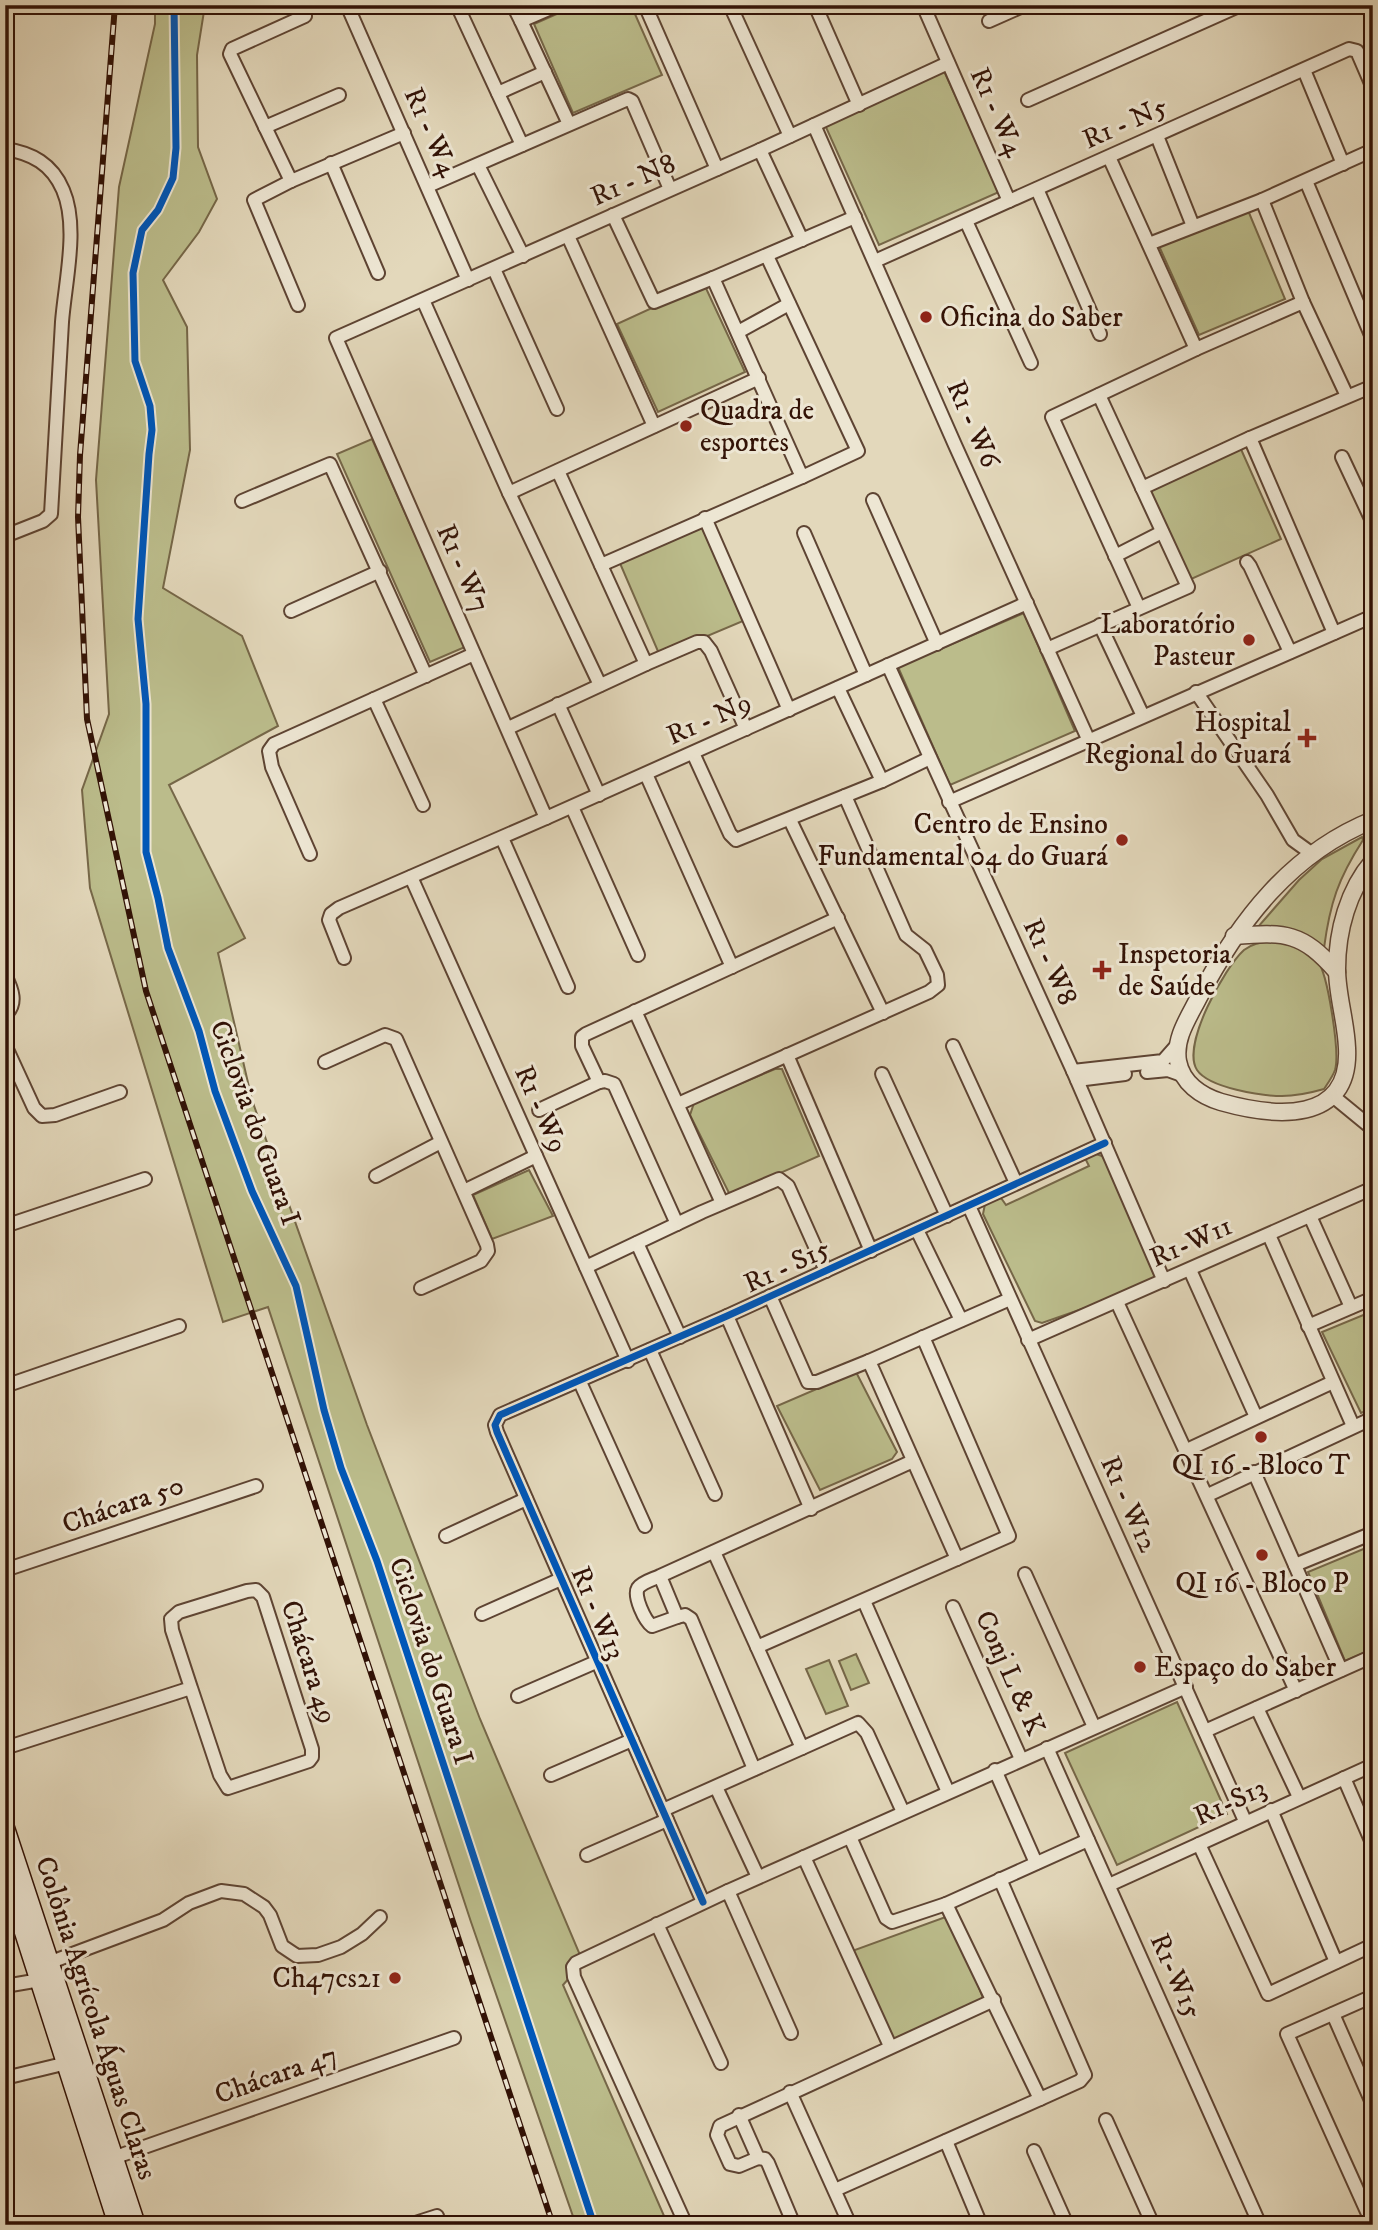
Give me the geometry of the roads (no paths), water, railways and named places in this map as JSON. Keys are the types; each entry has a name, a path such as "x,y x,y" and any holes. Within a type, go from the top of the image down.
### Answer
{"main road":[{"name":"Colônia Agrícola Águas Claras","path":"5,1828 49,1974 67,2063 118,2225"},
{"name":"Colônia Agrícola Águas Claras","path":"5,1873 49,1974"},
{"name":"Colônia Agrícola Águas Claras","path":"56,2004 136,2225"}],"street":[{"name":"R1 - W4","path":"347,5 468,280"},
{"path":"457,5 522,145"},
{"path":"513,5 569,124"},
{"path":"521,21 558,5"},
{"path":"645,5 717,169"},
{"path":"730,5 790,136"},
{"path":"815,5 859,105"},
{"name":"R1 - W4","path":"923,5 1009,201"},
{"path":"989,21 1025,5"},
{"path":"1028,100 1241,5"},
{"path":"291,181 231,51 305,16"},
{"name":"R1 - N5","path":"875,261 1349,49 1355,49 1373,88"},
{"name":"R1 - N8","path":"336,338 760,150 948,63"},
{"path":"1304,70 1343,164"},
{"path":"498,93 545,72"},
{"path":"265,127 340,95"},
{"path":"428,186 630,99 670,189"},
{"name":"R1 - W6","path":"814,125 1089,741"},
{"path":"298,305 254,204 256,198 404,133"},
{"path":"1157,136 1193,226"},
{"path":"5,149 31,156 44,163 57,177 69,210 69,247 62,318 51,514 43,521 5,536"},
{"path":"760,150 802,240"},
{"path":"1149,244 1262,200 1373,150"},
{"path":"1110,157 1196,349"},
{"path":"331,163 377,272"},
{"path":"478,165 523,256"},
{"path":"1306,181 1373,340"},
{"path":"1037,189 1100,334"},
{"path":"1262,200 1303,302 1347,396"},
{"path":"613,215 654,302 855,217"},
{"path":"966,221 1031,363"},
{"path":"568,236 654,426"},
{"path":"601,565 858,451 767,256"},
{"path":"494,269 557,409"},
{"path":"713,278 802,477"},
{"path":"423,300 509,493 600,685"},
{"path":"1139,608 1052,417 1303,302"},
{"path":"738,332 789,304"},
{"name":"R1 - W7","path":"336,338 546,818"},
{"path":"509,493 759,378"},
{"path":"1142,488 1373,386"},
{"path":"1047,649 1188,587 1099,395"},
{"path":"1251,438 1334,633"},
{"path":"1342,457 1373,523"},
{"path":"242,501 330,464 426,676"},
{"path":"558,471 646,664"},
{"path":"873,500 937,644"},
{"path":"705,518 789,710"},
{"path":"1115,556 1162,532"},
{"path":"804,533 866,675"},
{"path":"1247,562 1290,652"},
{"path":"291,611 380,570"},
{"name":"R1 - N9","path":"344,958 330,926 331,914 340,908 1027,603"},
{"path":"949,802 1373,616"},
{"path":"1101,625 1143,716"},
{"path":"508,727 646,664 697,642 704,642 711,651 746,729"},
{"path":"310,853 272,767 269,751 280,740 474,654"},
{"name":"R1 - W8","path":"888,665 1075,1076 1164,1281"},
{"path":"838,688 882,781"},
{"path":"1196,692 1267,795 1293,839 1311,853"},
{"path":"374,699 423,806"},
{"path":"558,704 599,795"},
{"path":"693,753 733,838 740,840 930,758"},
{"path":"646,774 732,967"},
{"path":"678,1104 935,989 939,981 925,950 906,935 845,796"},
{"path":"572,807 638,955"},
{"path":"790,820 883,1013"},
{"path":"1075,1076 1163,1061 1178,1044 1190,1013 1219,959 1273,888 1311,853 1355,827 1373,820"},
{"path":"502,838 568,987"},
{"path":"1293,839 1295,868"},
{"path":"1178,1044 1182,1075 1207,1097 1236,1106 1295,1111 1318,1108 1334,1097 1348,1065 1348,1046 1337,972 1341,928 1348,903 1358,882 1373,861"},
{"name":"R1 - W9","path":"411,877 628,1361"},
{"path":"599,1082 582,1046 582,1037 838,918"},
{"path":"1234,936 1292,936 1314,948 1337,972"},
{"path":"5,975 13,995 13,1004 6,1014"},
{"path":"635,1011 722,1203"},
{"path":"325,1062 386,1035 393,1037 487,1245 488,1251 481,1261 421,1288"},
{"path":"5,1045 34,1108 42,1116 55,1115 120,1092"},
{"path":"953,1046 1016,1184"},
{"path":"787,1055 871,1251"},
{"path":"1075,1076 1161,1070 1182,1075"},
{"path":"882,1074 947,1216"},
{"path":"539,1110 599,1082 610,1082 617,1088 677,1224"},
{"path":"1334,1097 1373,1129"},
{"path":"376,1176 441,1142"},
{"name":"R1 - S15","path":"497,1432 495,1425 500,1415 628,1361 1105,1143"},
{"path":"464,1191 536,1156"},
{"path":"5,1226 145,1179"},
{"path":"586,1267 722,1203 773,1181 784,1181 826,1271"},
{"name":"R1-W11","path":"1028,1340 1373,1188"},
{"name":"R1 - W12","path":"969,1206 1245,1821"},
{"path":"1310,1216 1351,1307"},
{"path":"917,1230 961,1320"},
{"path":"1269,1235 1353,1426"},
{"path":"637,1243 680,1337"},
{"path":"1190,1270 1256,1417"},
{"path":"770,1296 808,1382 817,1382 869,1361 1010,1298"},
{"path":"1308,1326 1373,1298"},
{"path":"1117,1302 1208,1494 1296,1691"},
{"path":"727,1316 811,1509"},
{"path":"5,1386 179,1326"},
{"path":"757,1647 1009,1536 923,1337"},
{"path":"650,1350 715,1494"},
{"path":"869,1361 957,1559"},
{"path":"580,1382 645,1526"},
{"path":"1187,1450 1333,1382"},
{"path":"1208,1494 1373,1418"},
{"name":"R1 - W13","path":"497,1432 703,1902"},
{"path":"754,1769 691,1619 688,1615 677,1617 655,1626 647,1622 636,1592 641,1585 660,1576 913,1461"},
{"path":"1254,1472 1341,1670"},
{"name":"Chácara 50","path":"5,1570 256,1486"},
{"path":"446,1536 526,1499"},
{"path":"1295,1565 1373,1533"},
{"path":"714,1552 802,1748"},
{"path":"1025,1574 1094,1727"},
{"path":"660,1576 677,1617"},
{"path":"482,1614 561,1579"},
{"name":"Chácara 49","path":"256,1590 262,1597 313,1757 310,1761 228,1787 220,1775 191,1688 172,1630 171,1619 179,1612 256,1590"},
{"path":"864,1601 948,1792"},
{"name":"Conj L & K","path":"953,1607 1021,1759"},
{"path":"1205,1731 1373,1656"},
{"path":"518,1696 596,1662"},
{"path":"686,2225 573,1971 579,1960 995,1770 1186,1687"},
{"path":"5,1748 191,1688"},
{"path":"1257,1708 1299,1797"},
{"path":"587,1855 716,1787 854,1724 861,1725 867,1733 903,1812"},
{"path":"551,1775 632,1740"},
{"name":"R1-W15","path":"1047,1748 1260,2225"},
{"name":"R1-S13","path":"1109,1885 1373,1765"},
{"path":"995,1770 1036,1863"},
{"path":"1344,1778 1373,1845"},
{"path":"716,1787 758,1877"},
{"path":"1271,1810 1336,1962"},
{"path":"850,1837 889,1922 896,1922 946,1904 1088,1840"},
{"path":"1199,1843 1268,1994 1373,1945"},
{"path":"804,1857 890,2046"},
{"path":"835,2190 1080,2081 1085,2075 1000,1879"},
{"path":"5,1986 49,1974 163,1920 189,1903 222,1891 244,1894 264,1908 270,1915 282,1946 297,1955 318,1955 341,1947 362,1934 380,1917"},
{"path":"728,1891 791,2033"},
{"path":"946,1904 1040,2099"},
{"path":"657,1924 720,2063"},
{"path":"1373,1996 1287,2034 1373,2225"},
{"path":"794,2225 768,2163 765,2159 758,2158 739,2166 730,2164 717,2136 720,2126 994,2000"},
{"path":"1333,2014 1373,2105"},
{"name":"Chácara 47","path":"113,2158 454,2038"},
{"path":"5,2078 67,2063"},
{"path":"790,2092 850,2225"},
{"path":"739,2115 758,2158"},
{"path":"1106,2120 1153,2225"},
{"path":"946,2141 981,2225"},
{"path":"1034,2151 1067,2225"},
{"path":"410,2225 437,2216"}],"railway":[{"path":"115,5 80,455 78,517 87,719 146,991 553,2225"}],"place":[{"name":"Oficina do Saber","path":"926,317"},
{"name":"Quadra de esportes","path":"686,426"},
{"name":"Laboratório Pasteur","path":"1249,640"},
{"name":"Hospital Regional do Guará","path":"1307,738"},
{"name":"Centro de Ensino Fundamental 04 do Guará","path":"1122,840"},
{"name":"Inspetoria de Saúde","path":"1102,970"},
{"name":"QI 16 - Bloco T","path":"1261,1437"},
{"name":"QI 16 - Bloco P","path":"1262,1555"},
{"name":"Espaço do Saber","path":"1140,1667"},
{"name":"Ch47cs21","path":"395,1978"}]}
